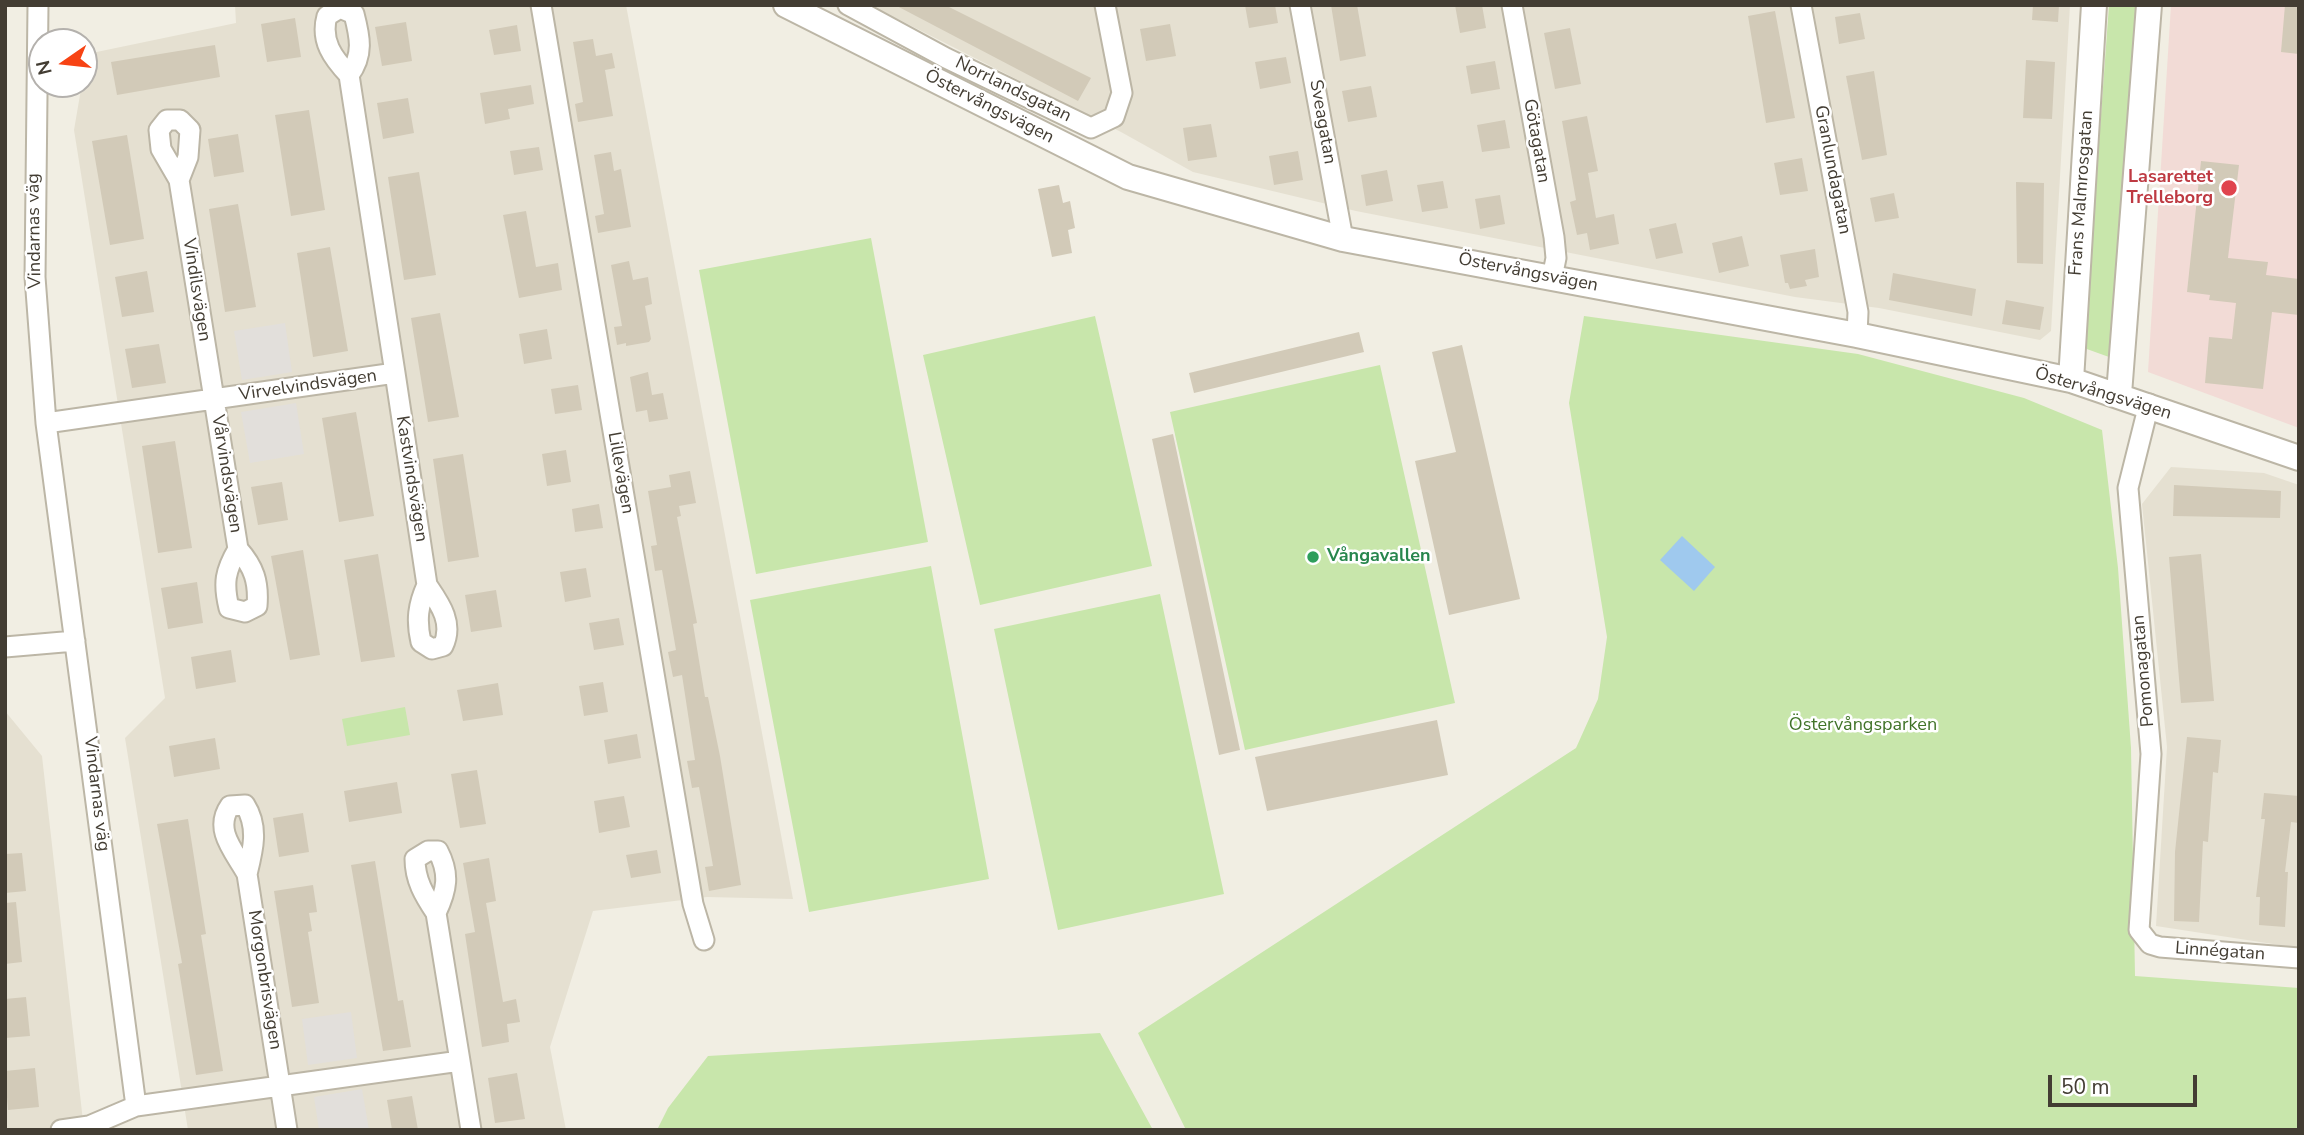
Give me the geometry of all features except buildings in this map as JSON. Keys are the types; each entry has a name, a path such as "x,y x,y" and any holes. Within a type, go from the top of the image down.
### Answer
{"street":[{"name":"Vindarnas väg","path":"38,5 35,277 46,423 136,1106"},
{"name":"Lillevägen","path":"541,5 693,904 704,940"},
{"name":"Östervångsvägen","path":"786,5 1128,177 1343,239 1857,335 2071,380 2149,404 2299,458"},
{"name":"Norrlandsgatan","path":"848,5 946,58 1091,128 1114,117 1122,93 1105,5"},
{"name":"Sveagatan","path":"1300,5 1343,239"},
{"name":"Götagatan","path":"1512,5 1554,237 1556,258 1552,278"},
{"name":"Granlundagatan","path":"1801,5 1858,312 1857,335"},
{"name":"Frans Malmrosgatan","path":"2071,380 2094,5"},
{"path":"2119,394 2149,5"},
{"name":"Virvelvindsvägen","path":"46,423 395,373 349,75"},
{"name":"Vindilsvägen","path":"179,180 214,399"},
{"name":"Kastvindsvägen","path":"395,373 428,585"},
{"name":"Vårvindsvägen","path":"214,399 238,549"},
{"name":"Pomonagatan","path":"2143,939 2138,919 2151,754 2128,488 2149,404"},
{"path":"5,648 75,640"},
{"name":"Morgonbrisvägen","path":"247,874 287,1130"},
{"path":"436,913 471,1130"},
{"name":"Linnégatan","path":"2143,939 2160,947 2299,958"},
{"path":"61,1130 89,1126 136,1106 460,1061"}],"shaded area":[{"path":"235,5 626,5 793,899 707,897 593,911 550,1047 566,1130 188,1130 125,738 165,698 74,130 79,98 98,98 98,52 236,23"},
{"path":"870,5 2070,5 2051,331 2040,340 1879,308 1795,297 1356,211 1193,172 1121,132"},
{"name":"Lasarettet Trelleborg","path":"2171,5 2299,5 2299,428 2148,372"},
{"path":"285,323 292,372 242,380 234,331"},
{"path":"296,403 304,454 250,463 241,412"},
{"path":"2171,467 2264,473 2299,485 2299,948 2156,926 2167,747 2142,504"},
{"path":"5,711 42,756 84,1130 5,1130"},
{"path":"351,1012 357,1058 308,1065 302,1019"},
{"path":"362,1089 369,1130 319,1130 314,1097"}],"green space":[{"path":"2109,5 2137,5 2109,357 2084,348"},
{"path":"871,238 928,542 756,574 699,270"},
{"path":"1095,316 1152,566 980,605 923,355"},
{"name":"Östervångsparken","path":"1584,316 1858,354 2024,398 2102,430 2118,568 2131,748 2135,976 2299,988 2299,1130 1186,1130 1138,1033 1576,748 1598,699 1607,637 1569,403"},
{"name":"Vångavallen","path":"1380,365 1455,703 1245,750 1170,412"},
{"path":"931,566 989,879 809,912 750,600"},
{"path":"1160,594 1224,894 1058,930 994,629"},
{"path":"405,707 410,735 347,746 342,719"},
{"path":"1100,1033 1153,1130 657,1130 668,1108 708,1056"}],"water":[{"path":"1682,536 1715,567 1694,591 1660,560"}],"place":[{"name":"Lasarettet Trelleborg","path":"2229,188"},
{"name":"Vångavallen","path":"1313,557"}]}
